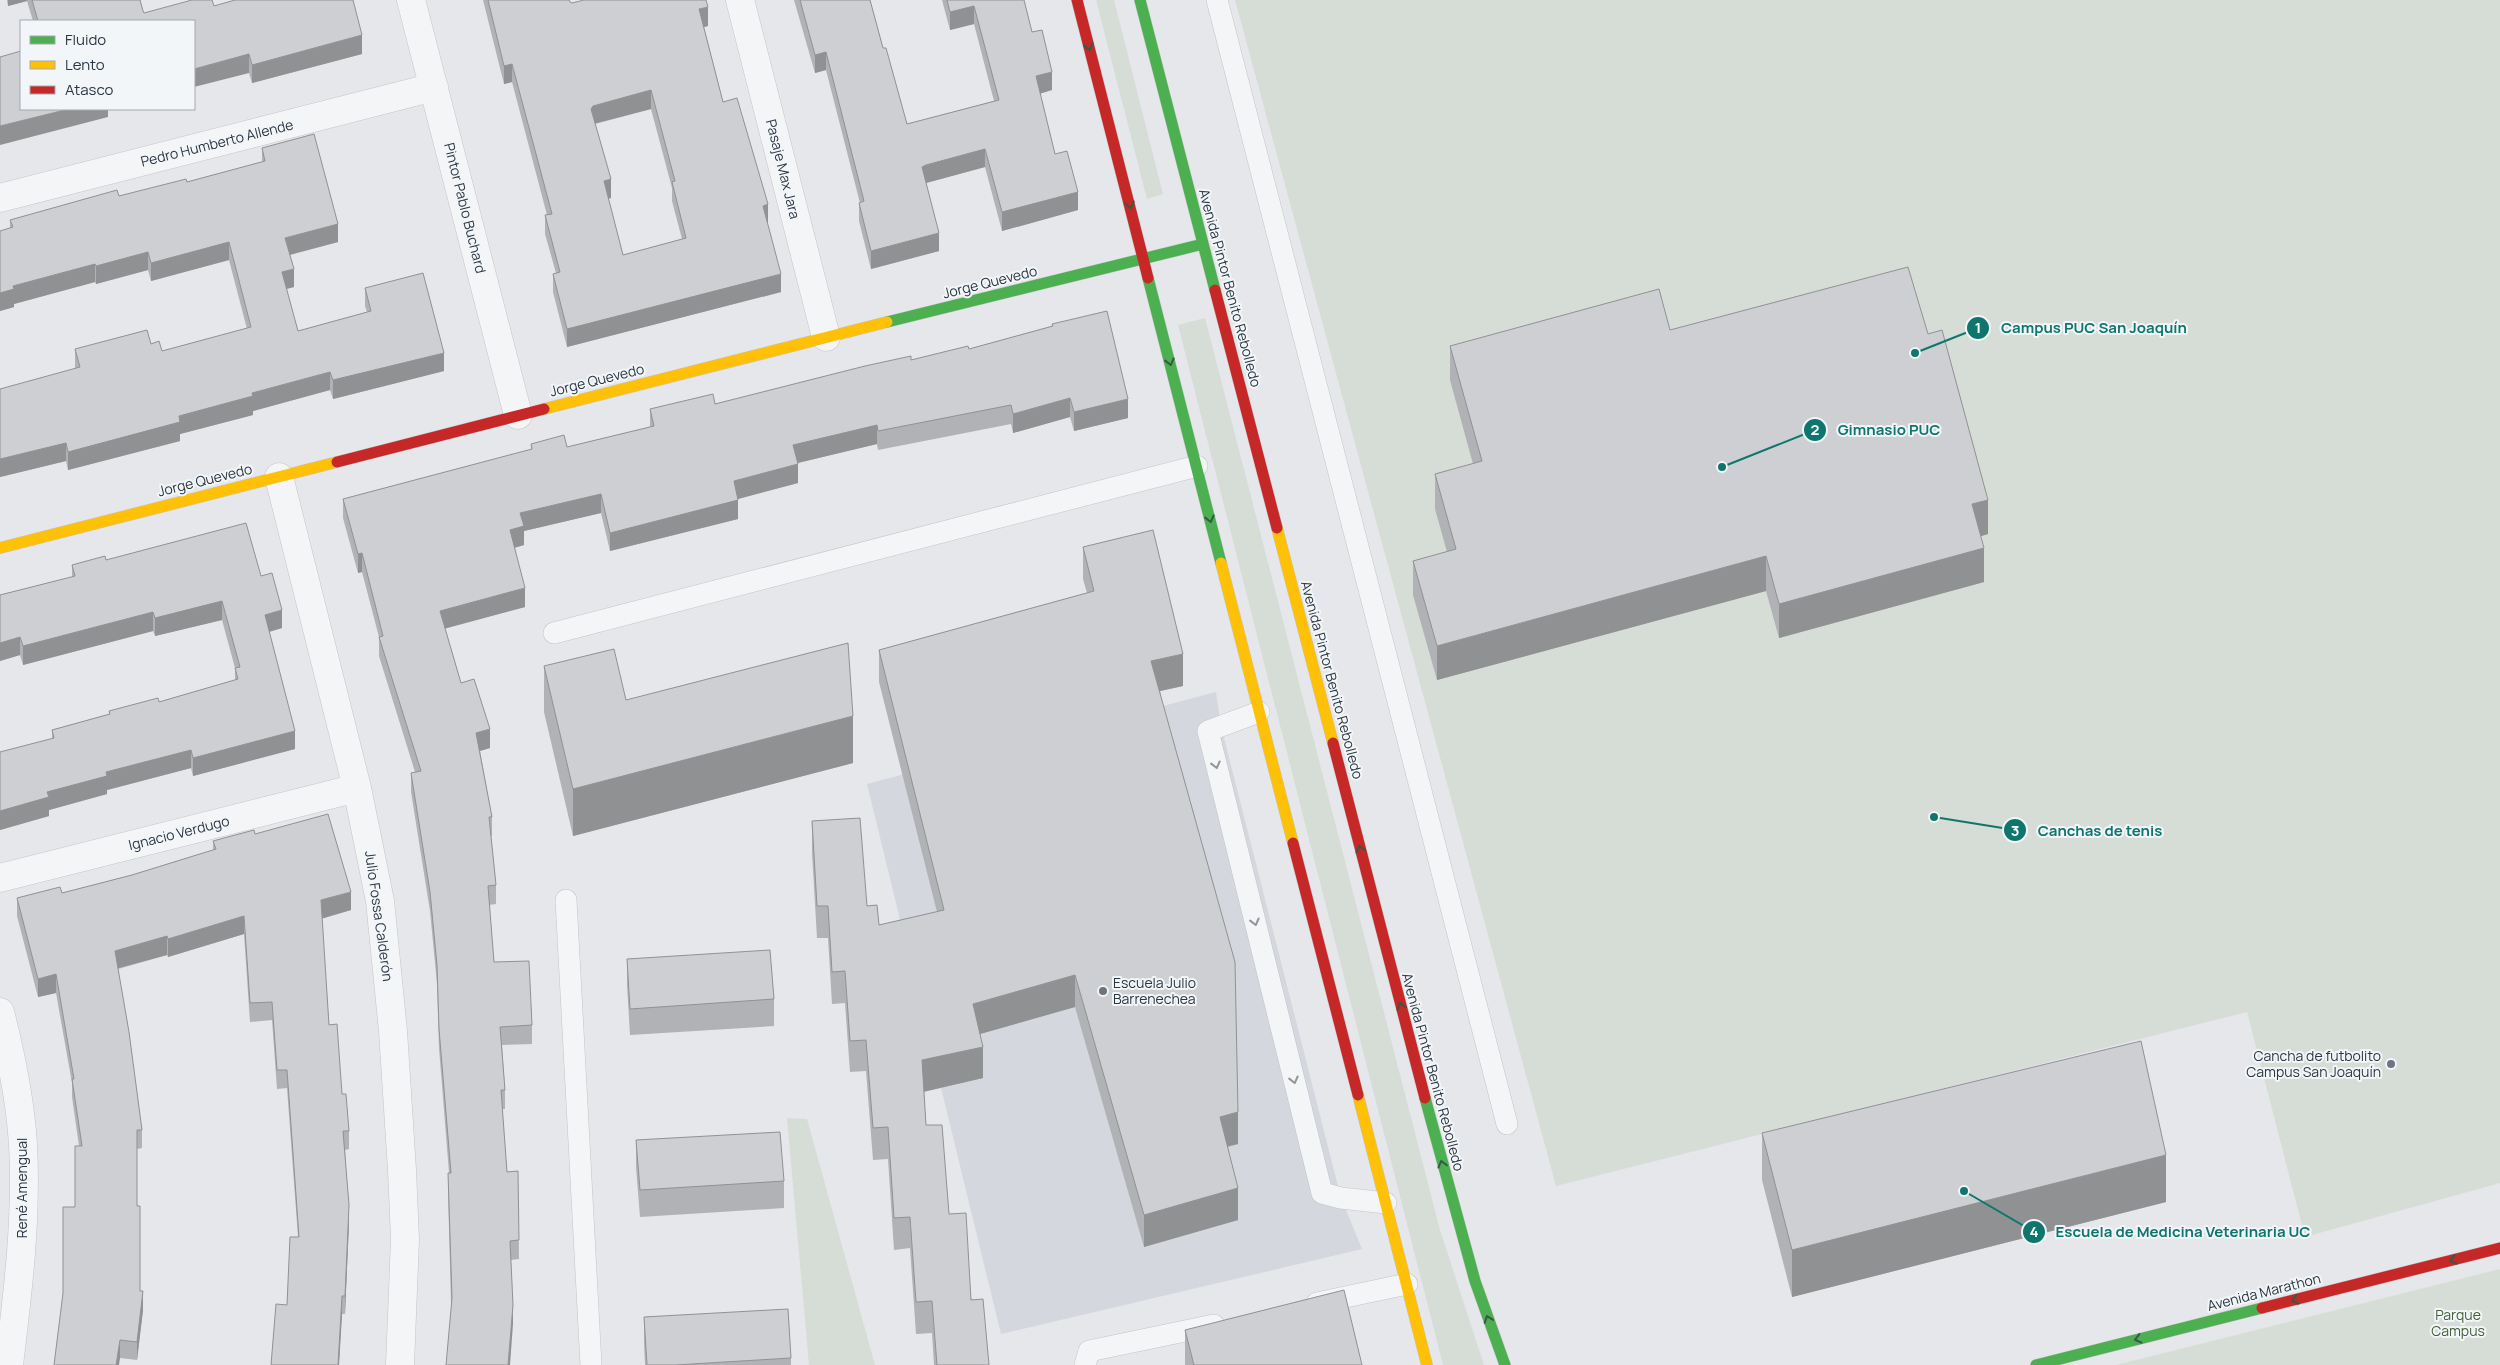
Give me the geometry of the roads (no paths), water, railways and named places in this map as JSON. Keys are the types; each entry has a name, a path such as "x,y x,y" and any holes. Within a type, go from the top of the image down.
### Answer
{"street":[{"name":"Pintor Pablo Buchard","path":"411,0 518,415"},
{"name":"Pasaje Max Jara","path":"740,0 826,337"},
{"path":"1077,0 1427,1365"},
{"name":"Avenida Pintor Benito Rebolledo","path":"1140,0 1449,1192 1475,1281 1505,1365"},
{"name":"Pedro Humberto Allende","path":"0,198 434,87"},
{"name":"Jorge Quevedo","path":"0,548 826,337 1203,244"},
{"name":"Julio Fossa Calderón","path":"279,477 357,788 380,901 394,1031 405,1239 400,1365"},
{"name":"Ignacio Verdugo","path":"0,878 357,788"},
{"name":"René Amengual","path":"0,1012 18,1100 23,1143 21,1265 9,1365"},
{"name":"Avenida Marathon","path":"2036,1365 2500,1248"}],"lane":[{"path":"1217,0 1507,1124"},
{"path":"554,634 1197,466"},
{"path":"1260,712 1208,732 1322,1193 1341,1198 1386,1204"},
{"path":"566,900 591,1365"},
{"path":"1298,1307 1407,1284"},
{"path":"1085,1365 1089,1352 1232,1321"}],"place":[{"name":"Campus PUC San Joaquín","path":"1915,353"},
{"name":"Gimnasio PUC","path":"1722,467"},
{"name":"Canchas de tenis","path":"1934,817"},
{"name":"Escuela Julio Barrenechea","path":"1103,991"},
{"name":"Cancha de futbolito Campus San Joaquín","path":"2391,1064"},
{"name":"Escuela de Medicina Veterinaria UC","path":"1964,1191"}],"park label":[{"name":"Parque Campus","path":"2458,1324"}]}
